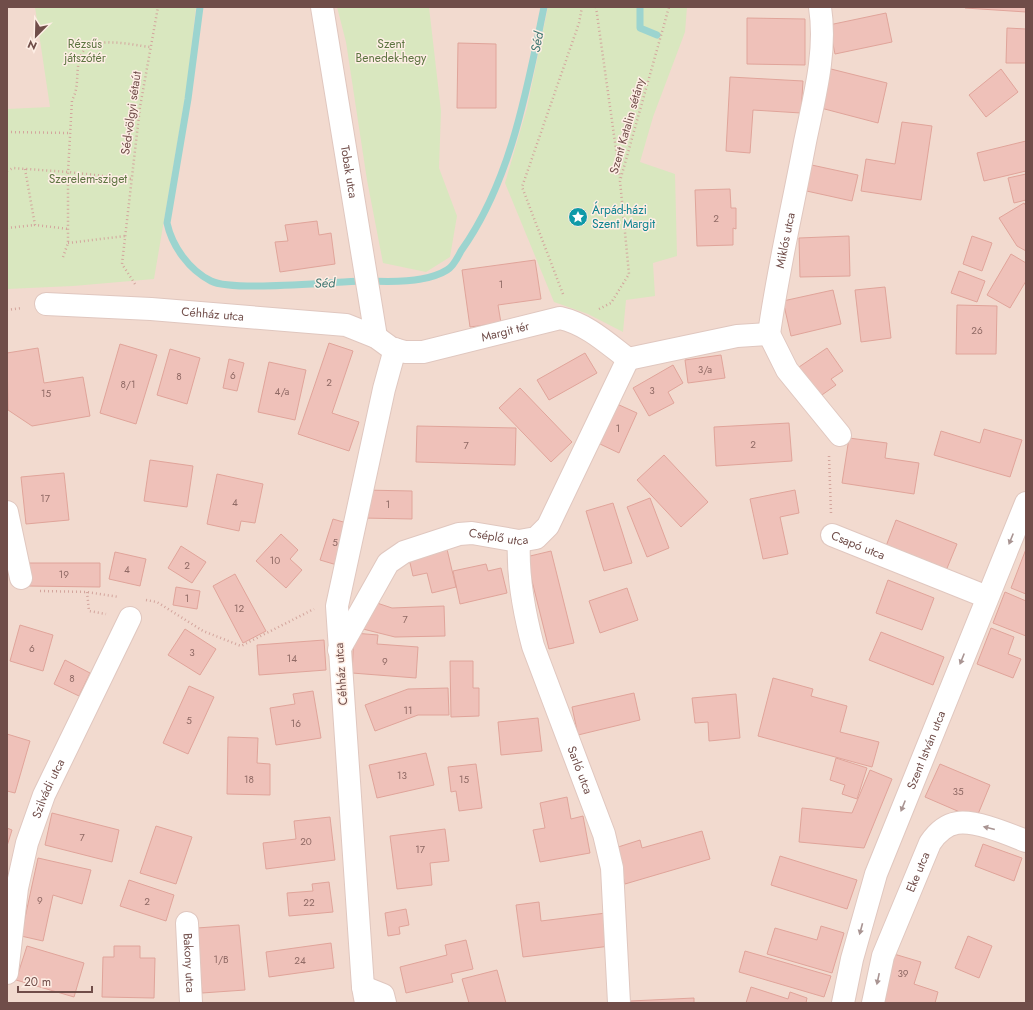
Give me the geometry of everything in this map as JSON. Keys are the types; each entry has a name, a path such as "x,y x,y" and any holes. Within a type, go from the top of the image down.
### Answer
{"street":[{"name":"Tobak utca","path":"322,7 376,337"},
{"name":"Miklós utca","path":"769,334 774,300 823,41 820,7"},
{"name":"Céhház utca","path":"46,304 151,309 346,325 376,337"},
{"name":"Margit tér","path":"376,337 395,349 405,352 423,352 560,318 574,321 588,329 628,359"},
{"path":"628,359 737,336 769,334 787,370 837,430"},
{"name":"Céhház utca","path":"364,995 339,650 338,606 384,389 395,349"},
{"name":"Cséplő utca","path":"339,650 388,563 404,552 459,534 472,533 519,542 536,538 548,526 628,359"},
{"name":"Szent István utca","path":"843,1003 852,959 876,874 1026,503"},
{"path":"7,512 21,578"},
{"name":"Csapó utca","path":"832,535 987,597"},
{"name":"Sarló utca","path":"519,542 518,559 525,616 533,646 604,834 612,868 619,1003"},
{"name":"Szilvádi utca","path":"7,973 17,888 27,843 42,802 128,608"},
{"name":"Eke utca","path":"873,1003 883,956 930,843 938,832 957,823 978,825 999,830 1026,841"},
{"name":"Bakony utca","path":"187,923 191,1003"},
{"path":"364,995 383,994 385,1003"}],"path":[{"name":"Séd-völgyi sétaút","path":"151,309 122,264 131,178 150,47 158,7"},
{"path":"574,321 554,275 522,187 579,24 582,7"},
{"path":"596,7 620,180"},
{"name":"Szent Katalin sétány","path":"574,321 611,303 629,274 620,180 669,7"},
{"path":"63,257 68,243 69,229 68,172 72,100 77,92 80,57 89,45 102,42 150,47"},
{"path":"7,132 70,133"},
{"path":"7,171 13,168 131,178"},
{"path":"25,169 35,225"},
{"path":"7,228 35,225 69,229"},
{"path":"68,243 125,236"},
{"name":"Csapó utca","path":"832,535 828,434 837,430"},
{"path":"21,578 29,591 87,592 128,608"},
{"path":"87,592 89,611 128,608"},
{"path":"142,600 157,602 203,631 241,646 323,605 338,606"}],"shaded area":[{"path":"7,7 1026,7 1026,1003 7,1003"}],"green space":[{"name":"Szerelem-sziget","path":"35,7 196,7 187,85 154,279 73,286 7,289 7,109 50,107"},
{"name":"Szent Benedek-hegy","path":"337,7 429,7 441,111 439,168 457,216 450,257 426,272 383,263 367,180 346,42"},
{"path":"548,7 687,7 685,32 653,117 640,162 675,174 677,256 653,263 655,296 626,300 623,332 588,314 554,302 505,183 527,108"}],"building":[{"path":"965,7 1026,7 1026,12 965,8"},
{"path":"886,13 892,42 835,54 829,25"},
{"path":"747,18 805,19 805,65 747,64"},
{"path":"1007,28 1026,29 1026,63 1006,63"},
{"path":"458,43 496,44 496,108 457,108"},
{"path":"827,68 887,83 878,123 817,107"},
{"path":"1001,69 1018,92 986,117 969,95"},
{"path":"730,77 803,81 801,113 753,110 750,153 726,151"},
{"path":"902,122 932,126 921,200 861,191 866,159 895,164"},
{"path":"1026,141 1026,171 984,181 977,153"},
{"path":"807,164 858,175 852,201 802,190"},
{"path":"1026,174 1026,200 1014,203 1008,178"},
{"path":"730,189 731,208 736,208 736,229 733,228 733,245 697,246 695,190"},
{"path":"1024,203 1026,206 1026,251 1017,246 999,218"},
{"path":"317,221 319,235 331,233 335,264 280,272 275,242 288,241 285,225"},
{"path":"849,236 850,276 800,277 799,238"},
{"path":"972,236 992,243 982,271 963,264"},
{"path":"1011,254 1026,263 1026,281 1010,308 987,295"},
{"path":"535,260 541,299 498,305 501,323 470,327 462,270"},
{"path":"959,271 985,281 977,302 951,293"},
{"path":"885,287 891,338 861,342 855,290"},
{"path":"833,290 841,324 791,336 783,301"},
{"path":"957,305 997,306 996,354 956,354"},
{"path":"329,343 353,351 332,413 359,422 349,451 298,434"},
{"path":"120,344 157,355 136,424 100,413"},
{"path":"38,348 44,383 83,377 90,416 32,426 8,410 7,353"},
{"path":"827,348 843,371 831,379 836,385 819,397 799,367"},
{"path":"170,349 200,358 187,404 157,395"},
{"path":"585,353 597,373 549,400 537,380"},
{"path":"721,355 725,378 688,383 685,360"},
{"path":"229,359 244,363 237,391 223,388"},
{"path":"269,362 306,370 295,420 258,412"},
{"path":"673,365 683,383 668,392 674,403 649,416 633,388"},
{"path":"520,388 572,442 551,462 499,408"},
{"path":"617,404 637,413 619,453 600,444"},
{"path":"789,423 792,461 716,466 714,427"},
{"path":"417,426 516,428 515,465 416,462"},
{"path":"984,429 1022,440 1010,477 934,455 941,431 980,443"},
{"path":"849,438 887,443 885,458 919,463 914,494 842,483"},
{"path":"664,455 708,502 681,527 637,480"},
{"path":"150,460 193,466 187,507 144,501"},
{"path":"64,473 69,520 26,524 21,477"},
{"path":"217,474 263,484 255,523 241,521 239,531 207,524"},
{"path":"363,490 412,491 412,519 363,518"},
{"path":"795,490 799,513 780,517 788,554 763,559 750,499"},
{"path":"650,498 669,548 647,557 627,507"},
{"path":"613,503 632,563 604,571 586,511"},
{"path":"333,519 350,524 337,565 320,560"},
{"path":"896,520 957,544 943,578 883,554"},
{"path":"281,534 298,550 290,559 302,570 286,588 256,561"},
{"path":"446,545 456,587 432,593 427,573 413,576 408,554"},
{"path":"181,546 206,562 192,583 168,568"},
{"path":"1026,549 1026,594 1011,588"},
{"path":"551,551 574,643 549,649 526,557"},
{"path":"115,552 146,559 140,586 109,579"},
{"path":"28,563 100,563 100,587 27,586"},
{"path":"486,564 488,571 501,568 507,593 460,604 453,571"},
{"path":"235,574 266,631 243,643 213,586"},
{"path":"888,580 934,598 922,630 876,613"},
{"path":"176,587 200,591 197,609 173,605"},
{"path":"627,588 638,620 600,633 589,601"},
{"path":"1005,592 1026,601 1026,636 993,623"},
{"path":"371,601 392,608 444,606 445,636 395,637 363,629"},
{"path":"20,625 53,635 43,671 10,661"},
{"path":"991,628 1014,637 1008,654 1021,659 1013,678 977,664"},
{"path":"185,629 216,649 200,675 168,655"},
{"path":"881,632 944,657 933,685 869,660"},
{"path":"354,633 378,635 377,644 418,647 416,678 352,673"},
{"path":"324,640 326,670 259,675 257,645"},
{"path":"65,660 90,673 79,696 54,684"},
{"path":"450,661 473,661 473,688 479,688 479,716 451,717"},
{"path":"773,678 813,689 811,696 847,706 840,732 879,742 872,767 758,736"},
{"path":"189,686 214,697 188,754 163,743"},
{"path":"448,688 449,715 418,715 375,731 365,705 408,689"},
{"path":"313,691 321,738 276,745 270,708 295,704 293,694"},
{"path":"634,693 640,720 578,735 572,707"},
{"path":"736,694 740,738 709,741 708,722 695,723 692,698"},
{"path":"538,718 542,751 501,755 498,722"},
{"path":"7,734 30,741 15,793 7,791"},
{"path":"228,737 258,738 257,763 270,764 270,795 227,794"},
{"path":"426,753 434,785 377,798 369,765"},
{"path":"836,758 867,768 857,799 842,794 845,785 830,780"},
{"path":"476,764 482,808 459,811 456,791 451,792 448,767"},
{"path":"940,764 990,785 976,819 925,797"},
{"path":"870,770 892,779 864,848 799,842 802,808 852,813"},
{"path":"567,797 571,819 583,816 590,853 540,862 533,830 545,828 540,803"},
{"path":"52,813 119,830 112,862 45,845"},
{"path":"330,817 335,860 266,869 263,843 296,839 294,821"},
{"path":"156,826 192,837 176,884 140,873"},
{"path":"7,828 12,830 7,846"},
{"path":"445,829 449,861 430,863 432,885 397,889 390,836"},
{"path":"702,831 710,859 625,884 615,848 640,840 642,848"},
{"path":"983,844 1022,858 1014,881 975,866"},
{"path":"780,856 857,880 847,909 771,885"},
{"path":"38,858 91,870 82,904 53,895 43,941 21,936"},
{"path":"129,880 174,895 166,921 120,906"},
{"path":"329,882 333,912 289,916 287,893 313,891 312,884"},
{"path":"539,902 541,921 606,913 610,946 523,957 516,905"},
{"path":"406,909 409,925 399,927 400,934 388,936 385,913"},
{"path":"239,925 245,990 202,993 197,928"},
{"path":"821,926 844,933 832,973 767,954 775,928 817,940"},
{"path":"968,936 992,946 979,978 955,968"},
{"path":"466,940 473,969 451,974 453,982 406,993 400,967 447,955 445,945"},
{"path":"331,943 334,968 269,977 266,952"},
{"path":"27,946 84,963 74,997 16,980"},
{"path":"114,946 140,946 140,958 155,958 154,998 102,997 103,957 114,957"},
{"path":"745,951 831,976 824,997 739,972"},
{"path":"894,954 921,962 914,984 938,992 935,1003 878,1003"},
{"path":"497,970 506,1003 469,1003 462,979"},
{"path":"751,987 788,999 790,992 807,998 806,1003 746,1003"},
{"path":"694,998 694,1003 630,1003 630,1001"}],"waterway":[{"name":"Séd","path":"200,7 188,99 167,223 169,232 177,249 196,271 211,281 239,286 361,281 406,281 435,276 449,269 455,262 478,224 493,195 505,165 515,134 531,70 544,7"},
{"path":"640,7 640,28 657,35"}],"place":[{"name":"Árpád-házi Szent Margit","path":"578,217"}],"park label":[{"name":"Rézsűs játszótér","path":"85,51"}]}
